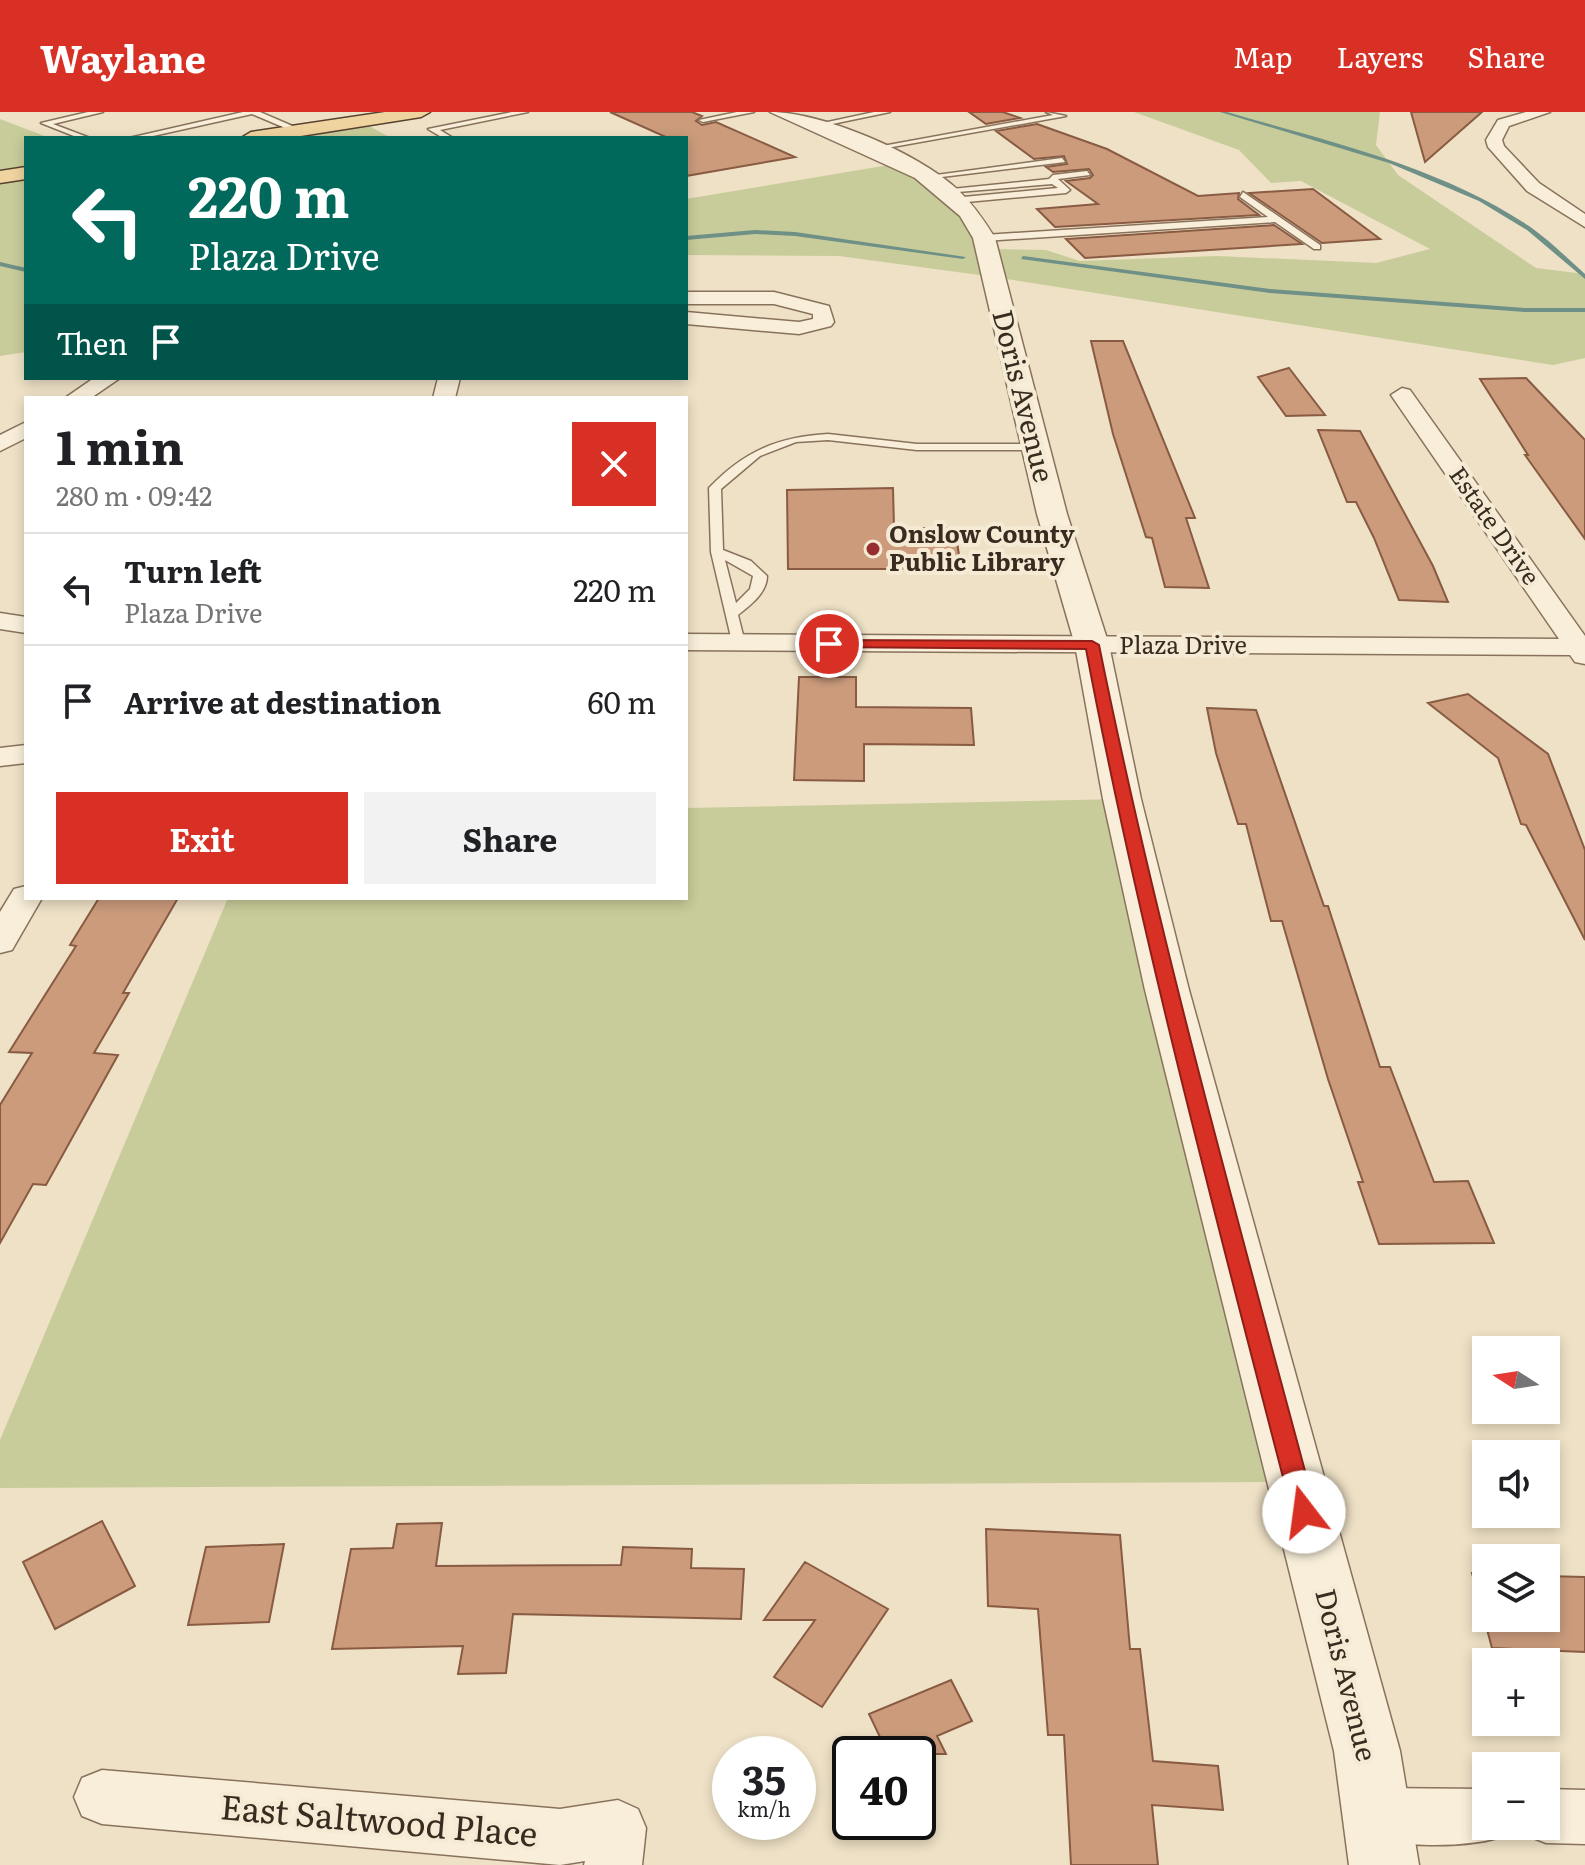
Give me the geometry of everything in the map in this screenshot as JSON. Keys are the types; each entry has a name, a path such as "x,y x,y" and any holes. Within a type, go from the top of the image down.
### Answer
{"main road":[{"path":"265,136 421,112"},
{"path":"0,177 24,173"}],"street":[{"name":"Doris Avenue","path":"779,112 870,149 933,180 984,238 1036,447 1092,645 1122,799 1167,990 1367,1751 1380,1840"},
{"path":"1543,112 1503,123 1494,140 1496,147 1533,187 1585,222"},
{"path":"688,298 774,298 822,310 824,322 799,328 688,318"},
{"path":"79,396 106,380"},
{"name":"Estate Drive","path":"1402,395 1583,651"},
{"path":"0,444 24,430"},
{"path":"0,621 24,625"},
{"name":"Plaza Drive","path":"688,642 1583,651"},
{"path":"0,757 24,754"},
{"path":"0,942 24,900"},
{"name":"East Saltwood Place","path":"102,1797 560,1837 618,1828 613,1865"},
{"path":"1560,1816 1585,1817"},
{"path":"1380,1840 1472,1819"}],"lane":[{"path":"11,115 23,112"},
{"path":"81,136 45,123 99,112"},
{"path":"142,136 253,112 300,131"},
{"path":"469,112 483,119"},
{"path":"445,136 432,129 524,112"},
{"path":"703,120 746,112"},
{"path":"813,126 886,112"},
{"path":"870,149 1062,116 1050,112"},
{"path":"933,180 1062,160"},
{"path":"1054,181 1053,177 1087,173"},
{"path":"933,180 1054,181 1066,190 933,180"},
{"path":"1243,195 1317,247"},
{"path":"984,238 1275,219"},
{"path":"738,643 717,552 715,488 756,454 794,439 828,437 917,447 1036,447"},
{"path":"717,552 755,566 760,574 761,584 753,596 731,614"}],"green space":[{"path":"1134,112 1380,112 1376,145 1398,175 1536,268 1585,274 1585,358 1553,365 994,277 839,256 688,255 688,199 901,163 950,193 988,249 1046,250 1080,261 1217,256 1376,263 1430,249 1301,181 1271,183 1239,150"},
{"path":"0,119 45,136 24,136 24,352 0,356"},
{"path":"360,121 387,136 265,136"},
{"path":"1122,799 1296,1482 0,1488 0,1440 227,900 688,900 688,808"}],"building":[{"path":"610,112 692,112 702,116 696,121 702,125 716,122 795,157 688,176 688,136 664,136"},
{"path":"969,112 1003,112 1020,118 986,124"},
{"path":"1411,112 1482,112 1425,162"},
{"path":"1037,124 1107,149 1198,196 1239,193 1238,199 1259,215 1055,227 1037,209 1098,204 1066,181 1093,175 1089,169 1053,172 1046,167 1067,164 1064,156 1034,159 996,131"},
{"path":"1313,189 1380,239 1322,243 1249,193"},
{"path":"1274,225 1302,244 1085,258 1066,239"},
{"path":"1091,341 1123,341 1195,518 1186,518 1209,588 1165,587 1152,538 1146,537 1113,434"},
{"path":"1289,368 1325,415 1286,416 1258,377"},
{"path":"1526,378 1585,440 1585,539 1525,455 1528,455 1480,379"},
{"path":"1318,430 1360,431 1433,566 1448,602 1399,600 1356,502 1347,502"},
{"name":"Onslow County Public Library","path":"893,488 894,528 955,528 961,569 788,569 787,490"},
{"path":"799,677 856,677 856,707 971,708 974,745 864,744 864,781 794,780"},
{"path":"1468,694 1548,754 1585,850 1585,940 1526,825 1521,824 1498,758 1428,703"},
{"path":"1207,708 1256,710 1324,906 1328,906 1380,1067 1390,1067 1434,1182 1468,1181 1494,1243 1379,1244 1358,1182 1363,1182 1328,1079 1282,921 1271,921 1246,824 1238,824 1216,753"},
{"path":"98,900 177,900 123,993 129,993 94,1053 118,1055 46,1185 33,1184 0,1243 0,1105 32,1053 9,1052 76,946 70,945"},
{"path":"102,1521 135,1586 55,1629 23,1562"},
{"path":"442,1523 436,1566 621,1565 623,1547 692,1549 691,1568 744,1569 741,1619 513,1614 506,1673 458,1674 463,1646 332,1649 351,1549 393,1548 397,1524"},
{"path":"986,1529 1120,1535 1130,1649 1140,1649 1153,1761 1218,1766 1223,1810 1152,1805 1158,1865 1071,1865 1064,1735 1048,1735 1038,1609 988,1606"},
{"path":"284,1544 269,1622 188,1625 206,1547"},
{"path":"805,1562 888,1609 822,1707 774,1677 815,1620 764,1620"},
{"path":"1560,1576 1585,1577 1585,1652 1560,1651 1560,1648 1492,1648 1488,1632 1560,1632"},
{"path":"951,1680 972,1721 937,1736 946,1754 936,1754 936,1736 879,1736 869,1714"}],"waterway":[{"path":"1222,112 1391,162 1481,200 1529,229 1585,277"},
{"path":"688,238 755,232 795,234 963,257"},
{"path":"1023,258 1270,291 1525,310 1585,310"},
{"path":"0,264 24,270"}],"place":[{"name":"Onslow County Public Library","path":"873,549"}],"route":[{"path":"829,644 1092,645 1122,799 1167,990 1304,1512"}]}
